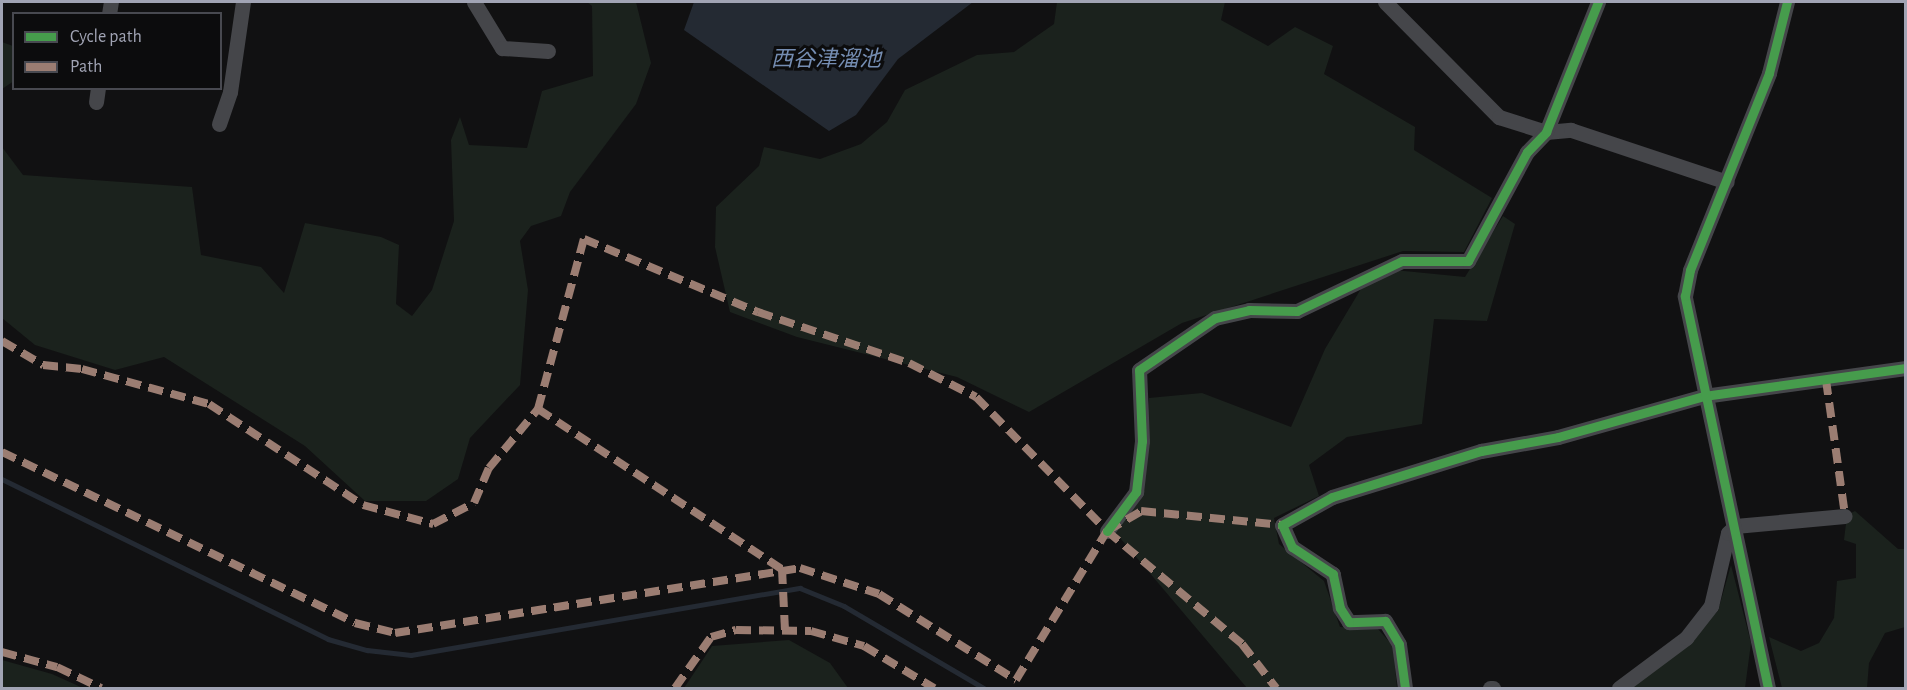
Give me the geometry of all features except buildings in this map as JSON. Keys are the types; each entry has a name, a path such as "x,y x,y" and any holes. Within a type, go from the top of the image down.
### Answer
{"street":[{"path":"219,124 230,92 243,2"},
{"path":"474,2 502,48 548,51"},
{"path":"1385,2 1499,117 1546,132 1571,130 1727,183"},
{"path":"1107,531 1136,492 1142,441 1139,370 1215,318 1249,310 1298,311 1402,261 1468,261 1527,152 1546,132 1598,2"},
{"path":"1768,688 1735,526 1704,396 1685,296 1690,270 1727,183 1768,73 1787,2"},
{"path":"1405,688 1398,644 1385,621 1349,622 1340,609 1333,574 1292,547 1282,525 1332,497 1405,471 1558,437 1704,396 1905,368"},
{"path":"1619,688 1686,638 1711,606 1728,533 1735,526 1845,516"}],"shaded area":[{"path":"587,2 636,2 651,63 636,104 570,192 561,216 531,226 520,241 528,290 520,385 470,438 458,479 426,501 365,501 305,446 164,357 115,370 35,345 2,318 2,147 23,175 192,187 201,255 261,267 284,293 305,223 381,237 399,245 396,304 412,316 432,290 454,221 451,140 460,117 469,145 527,148 542,91 593,76 592,6"},
{"path":"1057,2 1225,2 1221,20 1268,46 1295,27 1333,46 1324,74 1415,127 1414,150 1492,198 1464,252 1403,251 1182,323 1029,412 957,377 797,337 730,312 715,247 716,207 759,166 764,147 820,159 861,144 887,122 905,90 977,55 1014,52 1054,24"},
{"path":"2,42 12,46 12,82 2,89"},
{"path":"1503,216 1515,224 1487,321 1434,319 1422,424 1347,437 1309,465 1319,496 1274,518 1279,544 1324,581 1340,627 1378,629 1393,646 1397,688 1247,688 1115,532 1142,491 1149,398 1202,393 1291,427 1325,349 1365,282 1394,270 1465,277"},
{"path":"1855,511 1898,549 1905,549 1905,627 1885,633 1869,663 1867,688 1782,688 1769,637 1801,651 1819,643 1834,618 1837,581 1856,578 1856,544 1844,540 1847,515"},
{"path":"1731,565 1751,643 1745,688 1630,688 1718,611"},
{"path":"789,640 830,663 848,688 684,688 712,646"},
{"path":"2,660 52,674 83,688 2,688"}],"water":[{"name":"西谷津溜池","path":"694,2 973,2 898,59 856,115 829,131 684,30"}],"waterway":[{"path":"2,479 328,639 367,650 411,655 800,588 844,606 984,688"}],"marked path":[{"path":"2,341 43,365 82,369 209,404 363,505 433,524 474,503 489,468 538,409 584,239 758,312 909,363 976,397 1107,531 1242,644 1276,688"},
{"path":"1826,380 1845,516"},
{"path":"538,409 782,569"},
{"path":"2,452 355,623 395,633 800,568 879,594 1016,680 1107,531 1141,511 1282,525"},
{"path":"782,569 785,631"},
{"path":"675,688 711,637 736,630 811,631 864,646 934,688"},
{"path":"2,652 57,667 101,688"}],"cycle path":[{"path":"1107,531 1136,492 1142,441 1139,370 1215,318 1249,310 1297,311 1402,261 1468,261 1527,152 1546,132 1598,2"},
{"path":"1768,688 1685,296 1690,270 1769,73 1787,2"},
{"path":"1405,688 1399,644 1385,621 1349,622 1340,608 1333,574 1292,547 1282,525 1332,497 1481,451 1558,437 1704,396 1906,368"}]}
